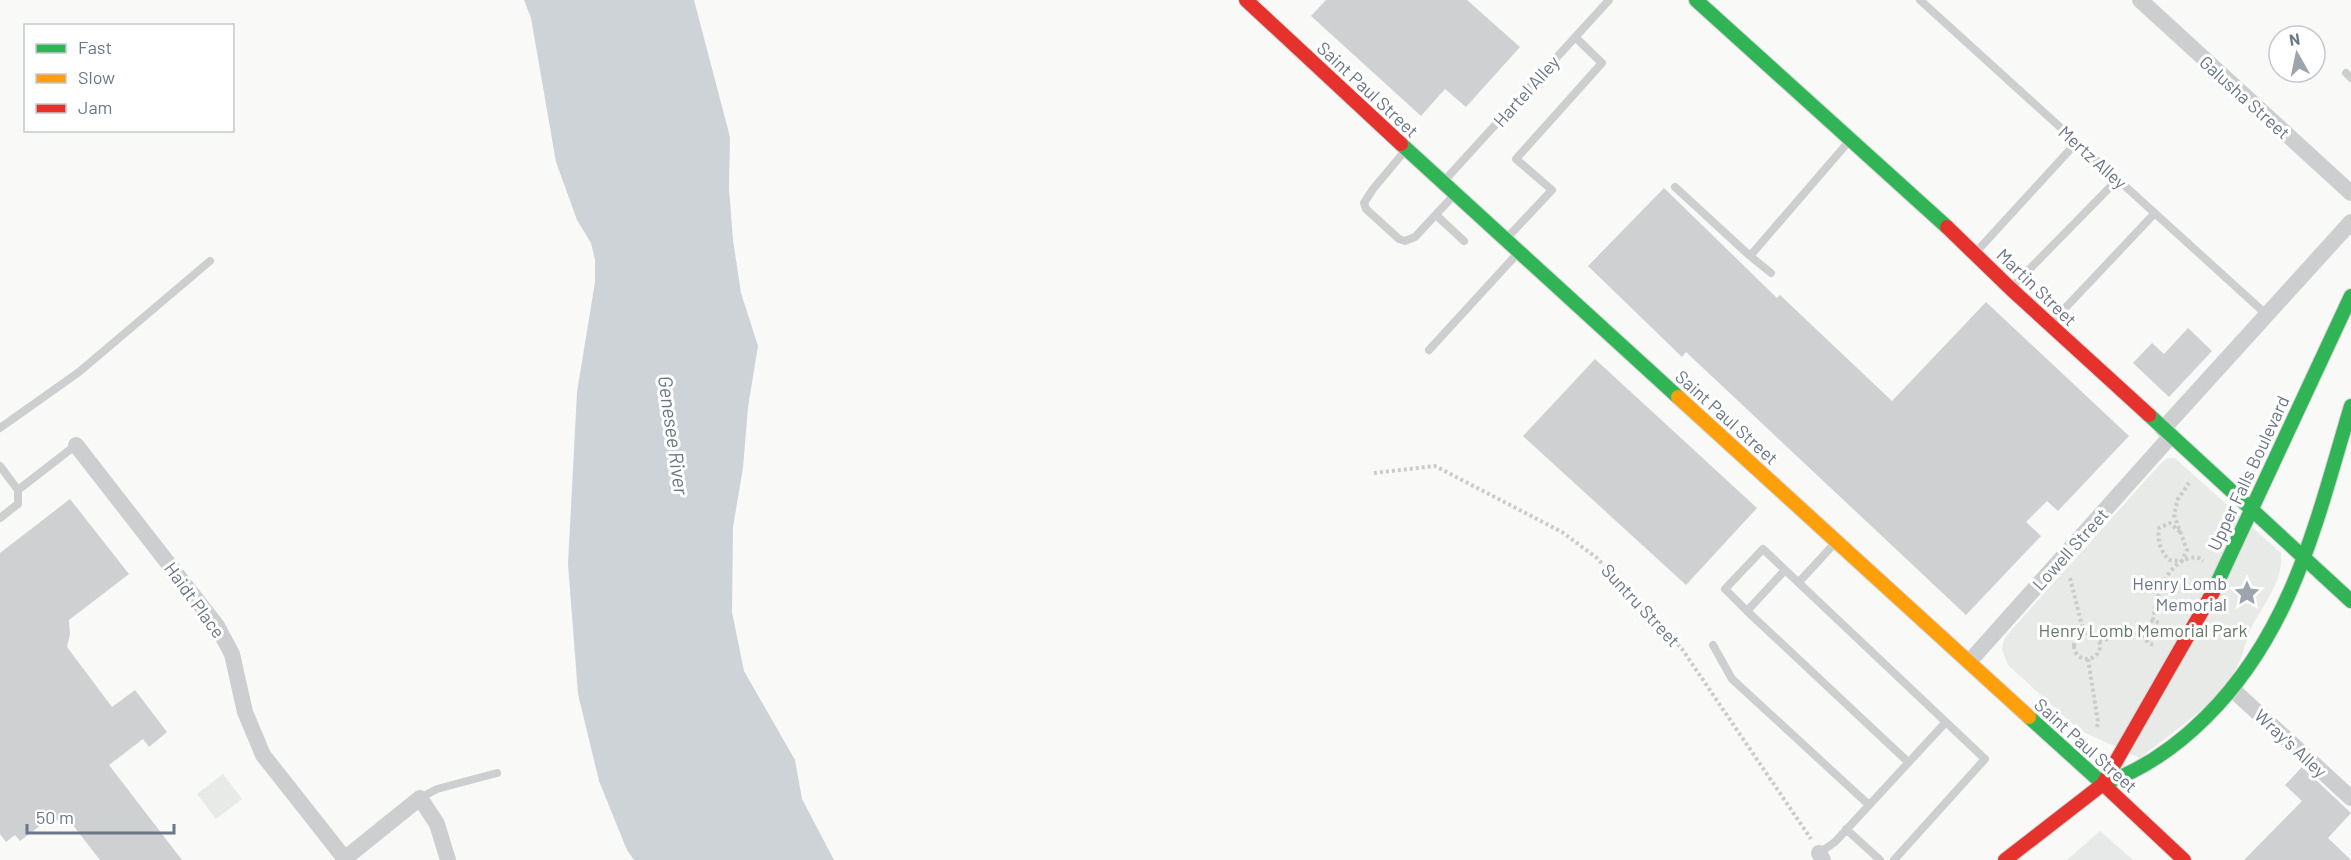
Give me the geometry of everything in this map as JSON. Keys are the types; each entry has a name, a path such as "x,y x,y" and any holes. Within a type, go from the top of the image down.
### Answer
{"main road":[{"name":"Saint Paul Street","path":"1246,0 2184,860"},
{"name":"Martin Street","path":"1696,0 1976,253 2049,324 2351,601"},
{"name":"Upper Falls Boulevard","path":"2103,784 2189,637 2252,510 2351,296"},
{"path":"2005,860 2103,784 2147,765 2169,750 2193,730 2232,689 2259,653 2273,629 2303,557 2351,406"}],"street":[{"name":"Galusha Street","path":"2140,0 2351,193"},
{"name":"Lowell Street","path":"1969,662 2267,315 2351,222"},
{"name":"Haidt Place","path":"76,444 217,626 232,654 245,712 263,755 344,859"},
{"name":"Wray's Alley","path":"2232,689 2351,798"},
{"path":"344,859 420,798 437,824 448,860"}],"lane":[{"name":"Hartel Alley","path":"1442,182 1609,0"},
{"name":"Mertz Alley","path":"1920,0 2267,315"},
{"path":"1505,239 1552,190 1516,159 1602,63 1575,37"},
{"path":"1750,256 1851,140"},
{"path":"1976,253 2077,142"},
{"path":"1407,149 1364,203 1366,208 1399,239 1405,241 1415,237 1455,194"},
{"path":"2011,288 2118,180"},
{"path":"1676,187 1771,273"},
{"path":"2049,324 2155,213"},
{"path":"1436,215 1464,241"},
{"path":"1429,350 1519,252"},
{"path":"0,428 79,372 210,261"},
{"path":"18,490 76,444"},
{"path":"0,466 18,490 18,504 0,518"},
{"path":"1799,582 1837,541"},
{"path":"1894,860 1985,759 1763,549 1725,589 1908,762"},
{"path":"1747,611 1785,570"},
{"path":"1713,645 1732,679 1869,805"},
{"path":"1821,856 1946,722"},
{"path":"420,798 437,789 497,773"},
{"path":"1846,829 1880,860"}],"path":[{"name":"Suntru Street","path":"1374,473 1435,466 1562,532 1597,558 1682,649 1821,856"},
{"path":"2168,577 2169,567 2158,534 2159,528 2172,516 2178,499 2189,483"},
{"path":"2175,508 2174,515 2180,532 2187,546 2203,560 2204,567"},
{"path":"2166,522 2174,524 2180,532"},
{"path":"2099,641 2137,633 2153,620 2156,602 2176,564 2186,555 2187,546"},
{"path":"2165,556 2169,560 2182,561 2198,558"},
{"path":"2070,578 2084,634"},
{"path":"2153,620 2159,623 2162,638"},
{"path":"2145,628 2144,636 2148,643 2152,646 2162,645"},
{"path":"2137,633 2144,636"},
{"path":"2084,634 2093,635 2099,641 2098,653 2088,659 2080,658 2074,648 2076,640 2084,634"},
{"path":"2088,659 2097,727"}],"shaded area":[{"path":"2100,831 2133,860 2067,860"}],"green space":[{"name":"Henry Lomb Memorial Park","path":"2168,458 2175,458 2281,553 2281,563 2277,581 2251,629 2239,663 2231,677 2209,703 2140,758 2079,730 2008,665 2002,650 2007,635 2161,463"},
{"path":"223,774 242,799 216,819 197,794"}],"water":[{"name":"Genesee River","path":"524,0 694,0 730,137 729,189 733,240 741,293 758,346 748,407 743,468 733,527 732,612 744,671 795,760 802,799 834,860 634,860 627,850 599,781 578,694 568,564 577,392 595,282 595,260 591,243 577,220 556,162 531,18"}],"building":[{"path":"1326,0 1467,0 1520,47 1466,107 1445,89 1421,116 1311,16"},
{"path":"1664,188 1777,298 1780,295 1892,401 1986,302 2129,436 2058,511 2047,501 2026,522 2041,536 1966,615 1686,352 1682,357 1588,266"},
{"path":"2188,328 2212,351 2169,397 2133,363 2152,343 2164,354"},
{"path":"1595,359 1757,508 1686,585 1523,436"},
{"path":"70,499 129,574 69,620 70,634 67,647 112,707 135,690 167,732 149,747 143,739 109,765 182,860 100,860 65,815 53,823 49,819 20,841 15,835 6,842 0,834 0,553"},
{"path":"2302,767 2351,813 2328,838 2351,860 2244,860 2302,801 2285,785"}],"traffic: fast":[{"path":"1696,0 1947,227"},
{"path":"1401,144 1678,397"},
{"path":"2213,592 2351,296"},
{"path":"2103,784 2145,765 2183,738 2236,684 2261,648 2298,572 2313,531 2351,406"},
{"path":"2149,415 2351,601"},
{"path":"2029,717 2103,784"}],"traffic: slow":[{"path":"1678,397 2029,717"}],"traffic: jam":[{"path":"1246,0 1401,144"},
{"path":"1947,227 2149,415"},
{"path":"2005,860 2103,784 2213,592"},
{"path":"2103,784 2184,860"}],"place":[{"name":"Henry Lomb Memorial","path":"2247,593"}]}
